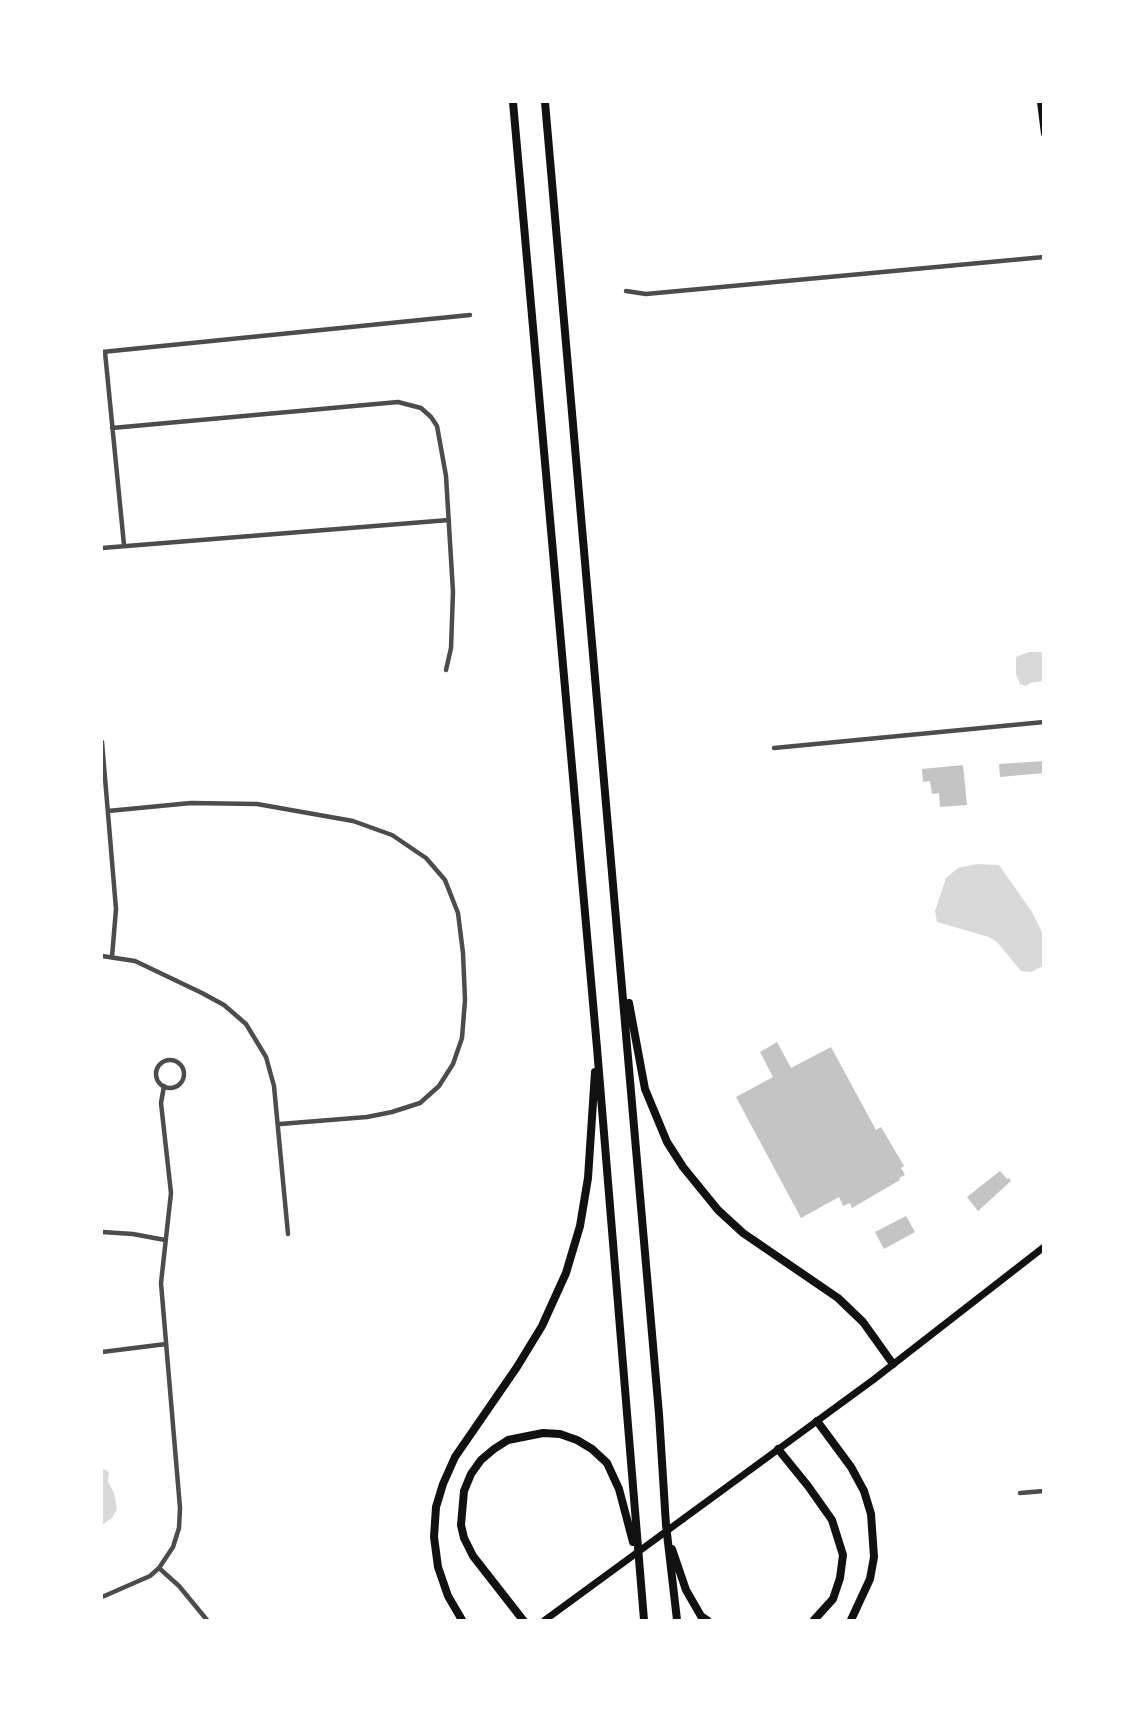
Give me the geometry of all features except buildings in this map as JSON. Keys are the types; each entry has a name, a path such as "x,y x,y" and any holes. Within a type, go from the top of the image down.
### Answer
{"highway":[{"path":"512,102 597,1048 643,1620"},
{"path":"545,102 620,953 666,1525 677,1620"},
{"path":"620,953 645,1088 667,1142 683,1167 719,1210 743,1233 838,1298 863,1322 893,1364"},
{"path":"462,1620 448,1596 438,1567 434,1537 436,1507 455,1457 524,1357 542,1326 566,1273 580,1226 588,1178 597,1048"},
{"path":"545,1620 817,1421 1044,1247"},
{"path":"817,1421 851,1467 864,1491 871,1514 874,1557 870,1579 851,1620"},
{"path":"523,1620 473,1556 461,1525 464,1491 471,1474 481,1460 508,1440 543,1433 560,1434 592,1449 607,1463 619,1489 639,1565"},
{"path":"778,1449 832,1520 843,1555 840,1578 833,1599 814,1620"},
{"path":"666,1525 686,1590 701,1616 707,1620"}],"main road":[{"path":"1040,102 1044,134"}],"street":[{"path":"626,291 646,294 1044,257"},
{"path":"124,545 103,352 470,315"},
{"path":"112,428 398,401 421,408 437,426 443,450 453,592 451,648 446,670"},
{"path":"102,548 449,520"},
{"path":"774,748 1044,722"},
{"path":"102,742 116,909 112,957"},
{"path":"108,811 191,803 257,804 353,821 393,835 426,858 445,880 458,913 465,1000 462,1038 453,1065 439,1086 420,1102 391,1112 367,1117 280,1124"},
{"path":"102,956 135,961 224,1005 246,1024 266,1057 274,1086 280,1124 288,1234"},
{"path":"102,1597 140,1581 159,1568 173,1546 179,1528 180,1508 161,1283 171,1194 161,1103 164,1086 156,1075 158,1066 165,1061 174,1061 181,1066 182,1079 172,1087 164,1086"},
{"path":"102,1232 165,1240"},
{"path":"102,1352 166,1344"},
{"path":"1020,1493 1044,1491"},
{"path":"159,1568 179,1586 207,1620"}],"shaded area":[{"path":"1029,652 1043,652 1043,681 1026,686 1020,684 1016,674 1016,657"},
{"path":"977,864 999,865 1032,912 1043,934 1043,966 1031,972 1021,971 997,942 989,937 937,922 935,911 946,878 958,868"},
{"path":"102,1468 109,1472 108,1482 114,1493 117,1509 112,1518 102,1525"}]}
